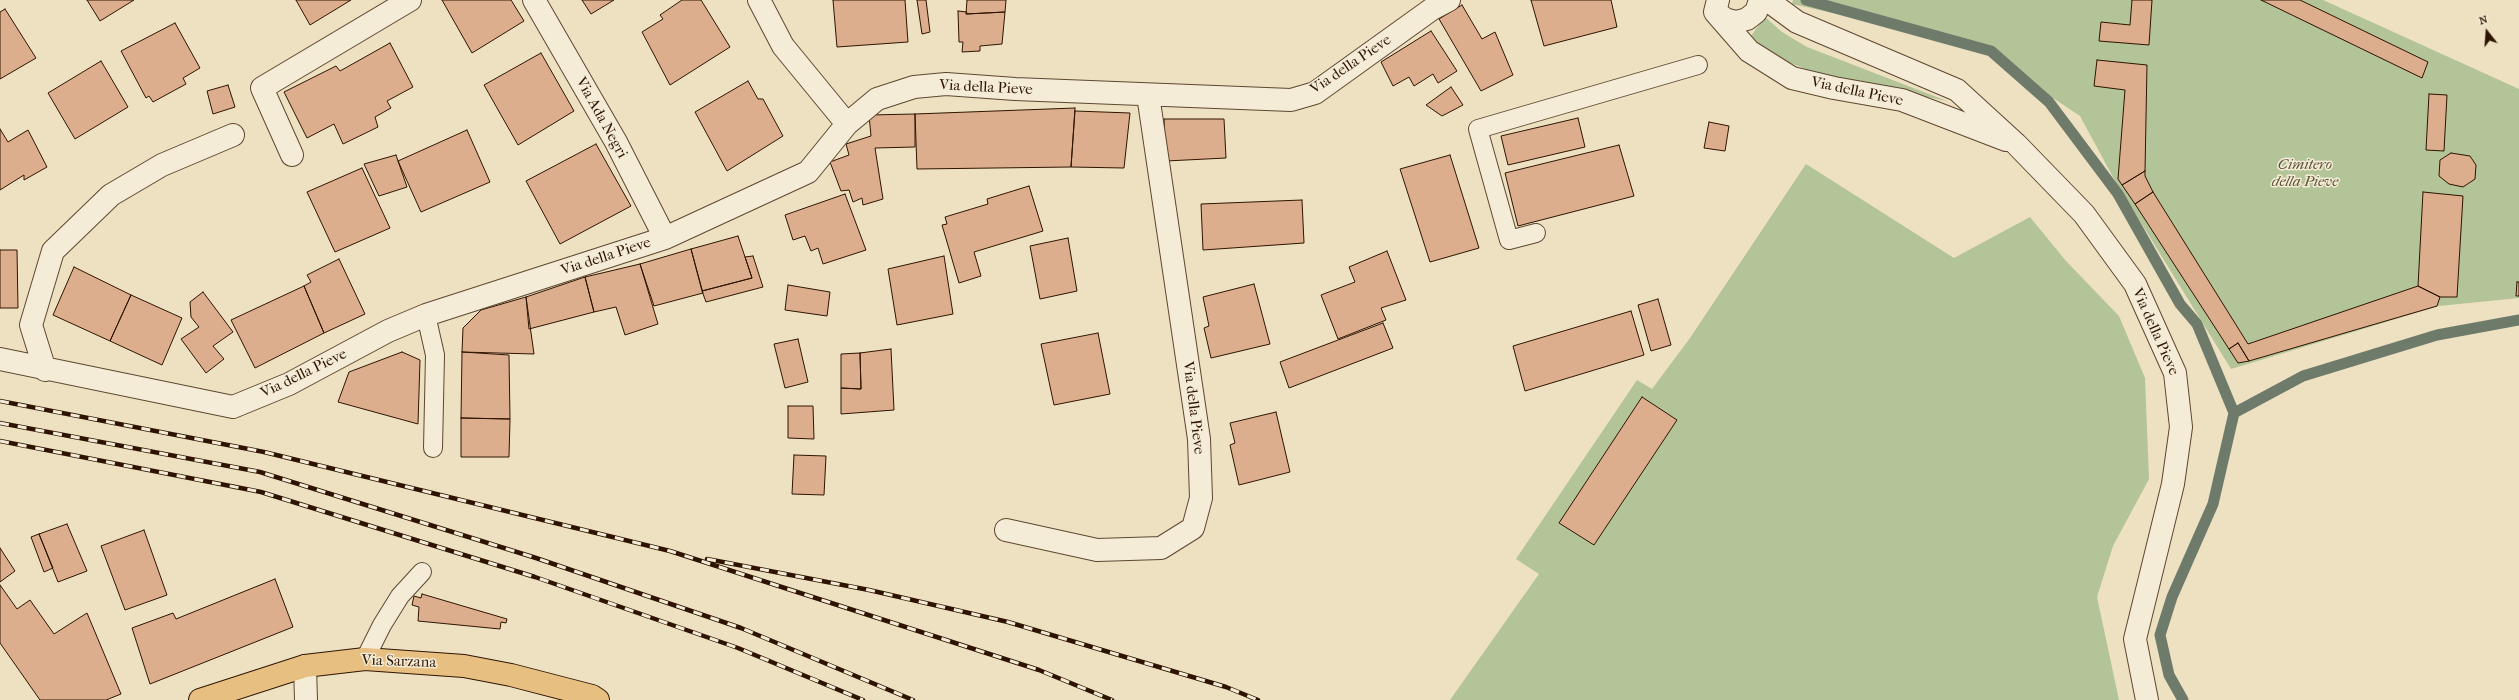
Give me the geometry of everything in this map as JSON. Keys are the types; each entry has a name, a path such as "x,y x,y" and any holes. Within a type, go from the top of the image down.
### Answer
{"main road":[{"name":"Via Sarzana","path":"200,700 305,666 366,659 464,666 510,674 592,696 598,700"}],"street":[{"path":"292,155 262,88 410,0"},
{"name":"Via Ada Negri","path":"534,0 616,142 665,238"},
{"path":"759,0 783,46 847,124"},
{"name":"Via della Pieve","path":"1714,4 1725,19 1736,22 1747,19 1756,12 1760,0"},
{"name":"Via della Pieve","path":"1767,0 1797,22 1957,90 2016,144 2084,214 2135,284 2176,373 2181,427 2173,484 2135,639 2147,700"},
{"name":"Via della Pieve","path":"0,359 45,370 233,407 289,384 388,331 426,316 665,238 808,172 847,124 877,99 914,87 940,84 1148,95 1272,100 1297,99 1315,93 1436,3"},
{"name":"Via della Pieve","path":"1714,4 1749,51 1792,78 1834,88 1902,100 2016,144"},
{"name":"Via della Pieve","path":"1006,530 1097,550 1161,548 1193,528 1201,498 1199,438 1148,95"},
{"path":"45,370 31,325 53,251 111,195 162,166 233,135"},
{"path":"305,666 306,700"}],"lane":[{"path":"1536,233 1508,240 1478,129 1698,65"},
{"path":"426,316 436,355 433,448"},
{"path":"366,659 382,625 400,596 422,572"}],"green space":[{"name":"Cimitero della Pieve","path":"1793,0 2323,0 2519,89 2519,298 2439,306 2231,369 2114,179 2080,116 1970,43 1792,4"},
{"path":"1765,17 1782,32 1807,47 1947,101 1826,77 1770,55 1751,36"},
{"path":"1806,164 1954,258 2030,217 2066,261 2119,316 2145,378 2149,479 2113,546 2097,597 2119,700 1450,700 1539,574 1516,559 1637,380 1652,389 1690,338"}],"building":[{"path":"87,0 134,0 100,21"},
{"path":"296,0 351,0 310,25"},
{"path":"442,0 511,0 524,21 472,53"},
{"path":"582,0 614,0 591,14"},
{"path":"682,0 701,0 730,47 670,85 642,32 663,19 660,15"},
{"path":"833,0 905,0 908,42 837,47"},
{"path":"917,0 926,0 930,32 922,34"},
{"path":"967,0 1006,0 1005,12 966,14"},
{"path":"1531,0 1611,0 1617,27 1544,46"},
{"path":"2132,0 2152,0 2149,45 2099,41 2101,22 2130,25"},
{"path":"2261,0 2300,0 2428,62 2422,78"},
{"path":"1462,5 1482,39 1495,32 1513,75 1481,91 1439,19"},
{"path":"5,9 36,58 0,79 0,12"},
{"path":"958,11 967,12 966,14 1005,12 1002,44 980,46 980,51 962,52 963,42 959,42"},
{"path":"175,23 200,68 183,78 186,84 153,102 149,96 146,98 121,51"},
{"path":"1431,31 1457,71 1438,83 1433,74 1414,86 1409,77 1393,86 1381,62"},
{"path":"390,43 413,87 387,101 391,108 375,117 378,127 343,144 334,124 307,138 284,92 336,66 340,71"},
{"path":"541,53 574,111 518,145 484,85"},
{"path":"2097,60 2147,65 2145,171 2122,185 2118,179 2125,90 2094,86"},
{"path":"101,61 128,107 75,139 48,93"},
{"path":"748,81 758,99 763,99 783,136 727,171 695,112"},
{"path":"228,85 235,107 213,114 207,91"},
{"path":"1451,87 1463,105 1442,116 1426,105"},
{"path":"2429,94 2447,95 2444,151 2426,150"},
{"path":"1075,108 1071,167 917,169 915,114"},
{"path":"1075,111 1130,113 1124,168 1071,167"},
{"path":"915,114 915,147 875,148 883,199 863,205 862,198 853,202 849,190 841,191 830,162 849,155 846,144 871,136 869,115"},
{"path":"1578,118 1585,147 1508,165 1501,136"},
{"path":"1164,119 1224,119 1226,158 1166,161"},
{"path":"1709,122 1729,126 1725,151 1704,148"},
{"path":"0,129 8,142 28,130 47,167 24,180 24,175 0,190"},
{"path":"467,130 490,182 421,212 398,161"},
{"path":"596,144 631,206 560,244 526,181"},
{"path":"1619,145 1634,196 1518,226 1505,173"},
{"path":"2451,153 2470,156 2476,165 2475,179 2463,187 2449,184 2439,176 2440,160"},
{"path":"396,155 407,187 379,196 364,164"},
{"path":"1450,155 1479,248 1430,262 1400,169"},
{"path":"362,168 390,228 335,252 307,192"},
{"path":"2145,171 2145,176 2153,192 2135,204 2122,185"},
{"path":"1029,186 1043,231 974,252 981,276 959,283 942,225 947,224 945,217 988,204 987,199"},
{"path":"2153,192 2248,344 2418,286 2440,297 2437,306 2249,361 2238,343 2229,349 2135,204"},
{"path":"2423,192 2463,196 2457,297 2440,297 2418,286"},
{"path":"845,194 866,250 823,264 818,248 811,251 805,236 793,240 785,215"},
{"path":"1302,200 1304,243 1203,250 1201,204"},
{"path":"738,236 752,278 702,291 691,249"},
{"path":"1068,238 1077,291 1040,299 1030,246"},
{"path":"691,249 703,293 654,306 640,264"},
{"path":"0,250 17,250 18,308 0,308"},
{"path":"1387,251 1406,300 1381,308 1386,320 1338,339 1321,295 1355,282 1349,267"},
{"path":"753,256 763,287 706,302 702,291 752,278 745,257"},
{"path":"944,256 953,314 897,325 888,269"},
{"path":"339,259 365,314 324,333 304,286 311,282 307,275"},
{"path":"640,264 658,324 625,335 616,307 594,312 585,277"},
{"path":"74,267 131,295 110,341 53,315"},
{"path":"585,277 594,312 529,329 526,297"},
{"path":"2517,282 2519,282 2519,296 2516,296"},
{"path":"1254,284 1270,344 1211,358 1204,328 1209,326 1203,297"},
{"path":"788,285 830,292 827,316 785,310"},
{"path":"304,286 324,333 255,368 231,320"},
{"path":"203,292 233,332 213,346 224,359 206,373 181,339 199,327 191,317 190,302"},
{"path":"131,295 182,318 162,365 110,341"},
{"path":"526,297 534,354 462,352 463,328 481,310"},
{"path":"1658,299 1671,345 1651,351 1638,305"},
{"path":"1631,311 1644,355 1525,391 1513,346"},
{"path":"1383,323 1393,348 1289,388 1280,362"},
{"path":"1098,333 1110,394 1054,405 1041,344"},
{"path":"798,339 808,382 785,388 774,344"},
{"path":"2238,343 2249,361 2238,363 2229,349"},
{"path":"891,349 894,410 841,414 841,388 861,389 860,353"},
{"path":"402,352 420,360 418,424 338,402 349,372"},
{"path":"462,352 509,355 510,419 461,418"},
{"path":"860,353 861,389 841,388 841,354"},
{"path":"1642,397 1677,420 1594,545 1559,523"},
{"path":"788,406 813,406 814,439 788,438"},
{"path":"1276,412 1290,472 1239,485 1230,445 1235,443 1230,423"},
{"path":"461,418 510,419 509,457 461,457"},
{"path":"794,455 826,456 824,495 792,494"},
{"path":"67,524 87,571 58,582 39,534"},
{"path":"144,530 167,595 125,610 101,546"},
{"path":"39,534 53,568 44,572 31,537"},
{"path":"0,548 15,571 0,582"},
{"path":"275,579 293,627 150,684 132,628 173,613 176,619"},
{"path":"0,585 17,609 30,600 54,634 87,613 121,694 106,700 40,700 0,643"},
{"path":"422,594 507,619 506,623 501,622 500,629 418,621 419,607 412,605 414,596 421,598"}],"waterway":[{"path":"1806,0 1991,51 2049,102 2118,194 2180,304 2197,324 2234,413 2213,504 2172,597 2160,635 2169,675 2183,700"},
{"path":"2234,413 2303,376 2437,335 2519,320"}],"railway":[{"path":"0,401 264,452 670,551 1039,670 1112,700"},
{"path":"0,423 260,472 536,558 741,628 913,700"},
{"path":"0,441 261,492 535,577 738,648 863,700"},
{"path":"707,559 869,590 1008,622 1226,687 1258,700"}]}
